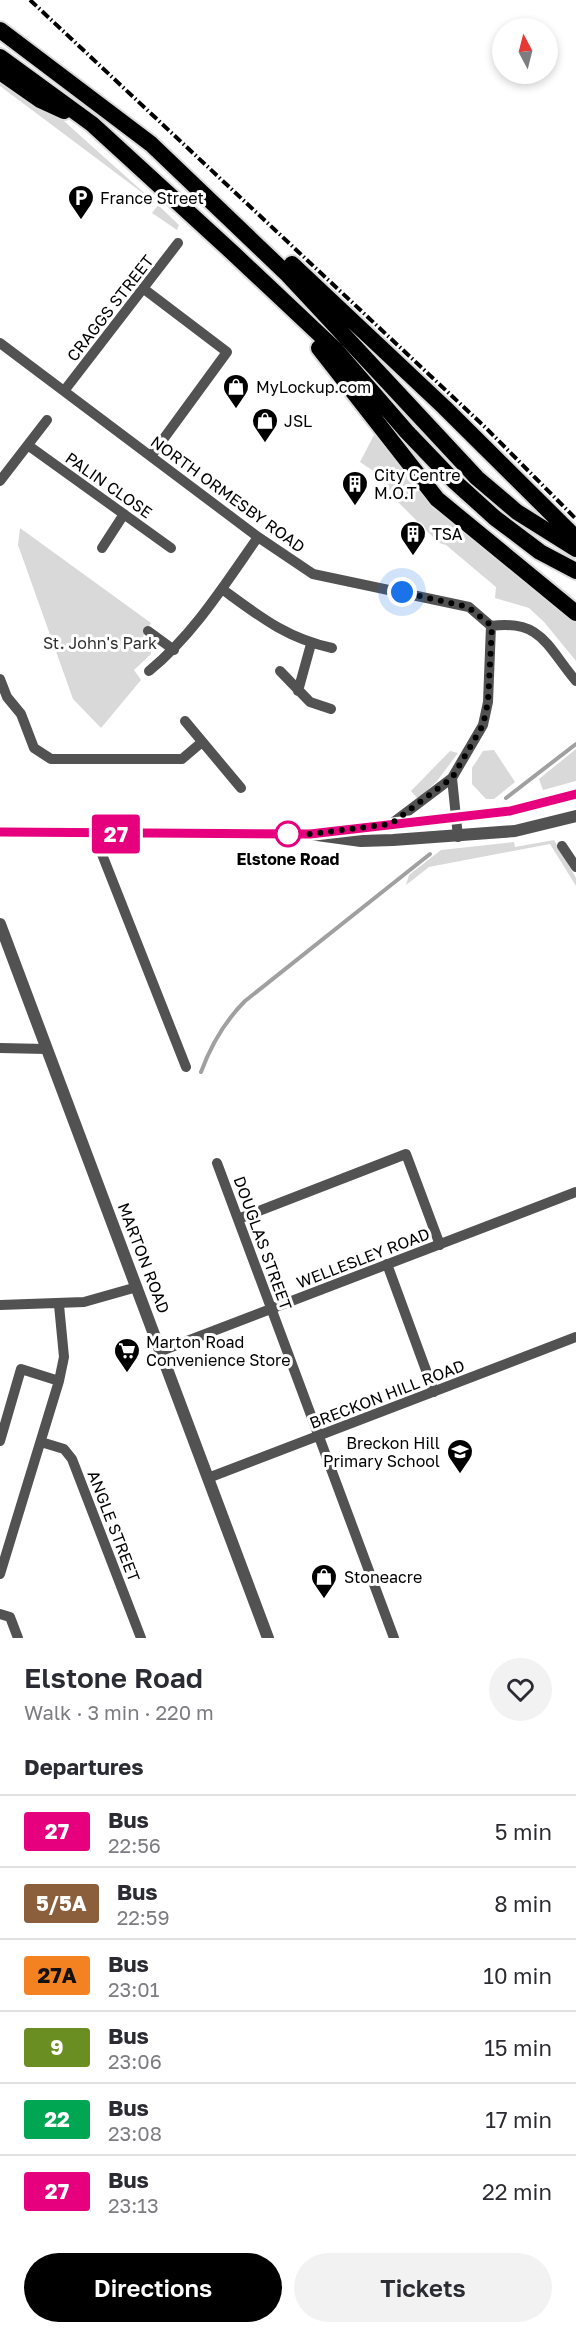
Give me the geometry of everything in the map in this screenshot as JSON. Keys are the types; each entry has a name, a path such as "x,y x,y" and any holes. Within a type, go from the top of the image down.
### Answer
{"highway":[{"path":"0,30 151,144 227,214 370,361 426,425 477,478 517,512 576,549"},
{"path":"0,57 92,124 263,281 335,349 454,482 495,518 540,552 576,571"},
{"path":"0,72 40,100 92,124"},
{"path":"227,214 296,267 444,407 576,538"},
{"path":"263,281 348,383 436,499 576,613"}],"street":[{"name":"CRAGGS STREET","path":"64,391 178,243"},
{"path":"144,289 227,352 151,456"},
{"name":"NORTH ORMESBY ROAD","path":"0,343 258,537 314,574 468,607 492,626"},
{"path":"0,481 46,420"},
{"name":"PALIN CLOSE","path":"28,446 171,548"},
{"path":"102,548 124,514"},
{"path":"149,670 174,650 222,589 258,537"},
{"path":"222,589 280,631 311,644 332,648"},
{"path":"391,824 452,778 483,725 488,702 492,626 517,624 534,630 576,681"},
{"path":"148,631 174,650"},
{"path":"298,691 311,644"},
{"path":"280,671 310,702 331,709"},
{"path":"0,679 7,697 21,714 34,748 51,759 182,759 202,742"},
{"path":"185,721 241,788"},
{"path":"452,778 458,837"},
{"path":"0,832 310,834 510,811 576,794"},
{"path":"310,834 361,841 458,837 515,831 576,816"},
{"path":"94,834 186,1067"},
{"path":"562,846 576,867"},
{"name":"MARTON ROAD","path":"0,924 268,1638"},
{"path":"0,1048 46,1049"},
{"path":"238,1219 406,1154 440,1245"},
{"name":"DOUGLAS STREET","path":"217,1163 394,1638"},
{"name":"WELLESLEY ROAD","path":"161,1351 576,1192"},
{"path":"387,1264 434,1392"},
{"path":"0,1305 59,1305 112,1296 137,1287"},
{"path":"0,1574 5,1538 41,1442 59,1381 64,1357 59,1305"},
{"name":"BRECKON HILL ROAD","path":"208,1478 576,1337"},
{"path":"0,1441 21,1369 59,1381"},
{"name":"ANGLE STREET","path":"41,1442 64,1449 72,1459 141,1638"},
{"path":"0,1614 10,1617 18,1638"}],"green space":[{"path":"0,77 65,122 152,200 0,86"},
{"path":"158,205 179,225 177,230 152,213"},
{"path":"375,433 443,512 576,621 576,661 544,622 529,608 495,598 496,587 446,545 439,543 394,498 386,483 387,480 360,462"},
{"name":"St. John's Park","path":"20,528 151,623 143,636 151,647 151,654 134,670 141,680 101,728 73,699 18,545"},
{"path":"576,749 576,781 543,790 539,779"},
{"path":"494,750 515,782 494,799 486,799 472,784 472,768 483,751"},
{"path":"450,751 458,753 437,781 418,799 411,791"},
{"path":"554,840 576,878 576,886 550,844 429,867 406,885 409,875 441,850 514,842 515,847"}],"waterway":[{"path":"506,798 576,744"},
{"path":"201,1072 219,1034 245,1001 430,854"}],"railway":[{"path":"30,0 486,428 576,519"}],"bus line":[{"name":"27","path":"0,832 310,834 510,811 576,794"}],"place":[{"name":"France Street","path":"81,221"},
{"name":"MyLockup.com","path":"236,410"},
{"name":"JSL","path":"265,444"},
{"name":"City Centre M.O.T","path":"355,507"},
{"name":"TSA","path":"413,557"},
{"name":"Elstone Road","path":"288,834"},
{"name":"Marton Road Convenience Store","path":"127,1374"},
{"name":"Breckon Hill Primary School","path":"460,1475"},
{"name":"Stoneacre","path":"324,1600"}],"route":[{"path":"288,834 310,834 391,824 452,778 483,725 488,702 492,626 468,607 402,592"}]}
